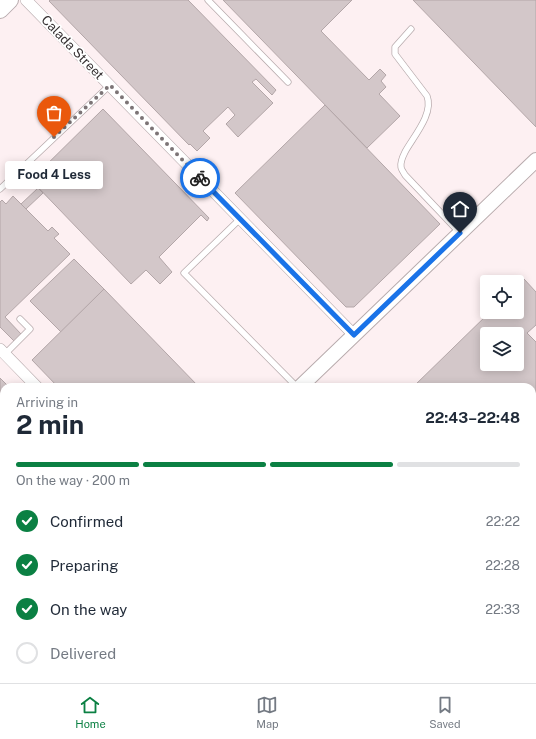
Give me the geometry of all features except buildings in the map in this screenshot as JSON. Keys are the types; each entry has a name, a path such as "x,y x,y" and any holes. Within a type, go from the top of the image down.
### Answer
{"main road":[{"path":"0,10 10,0"}],"street":[{"name":"Calada Street","path":"26,0 354,335"},
{"path":"304,383 536,160"},
{"path":"3,352 33,383"}],"lane":[{"path":"208,0 288,82"},
{"path":"411,29 395,47 395,54 427,96 428,107 426,117 402,157 400,166 405,175 460,233"},
{"path":"0,189 110,85"},
{"path":"240,219 184,273 293,383"},
{"path":"3,352 30,329 20,319"}],"way so far":[{"path":"54,137 110,85 200,178"}],"place":[{"name":"Food 4 Less","path":"54,137"}],"route":[{"path":"200,178 354,335 460,233"}]}
